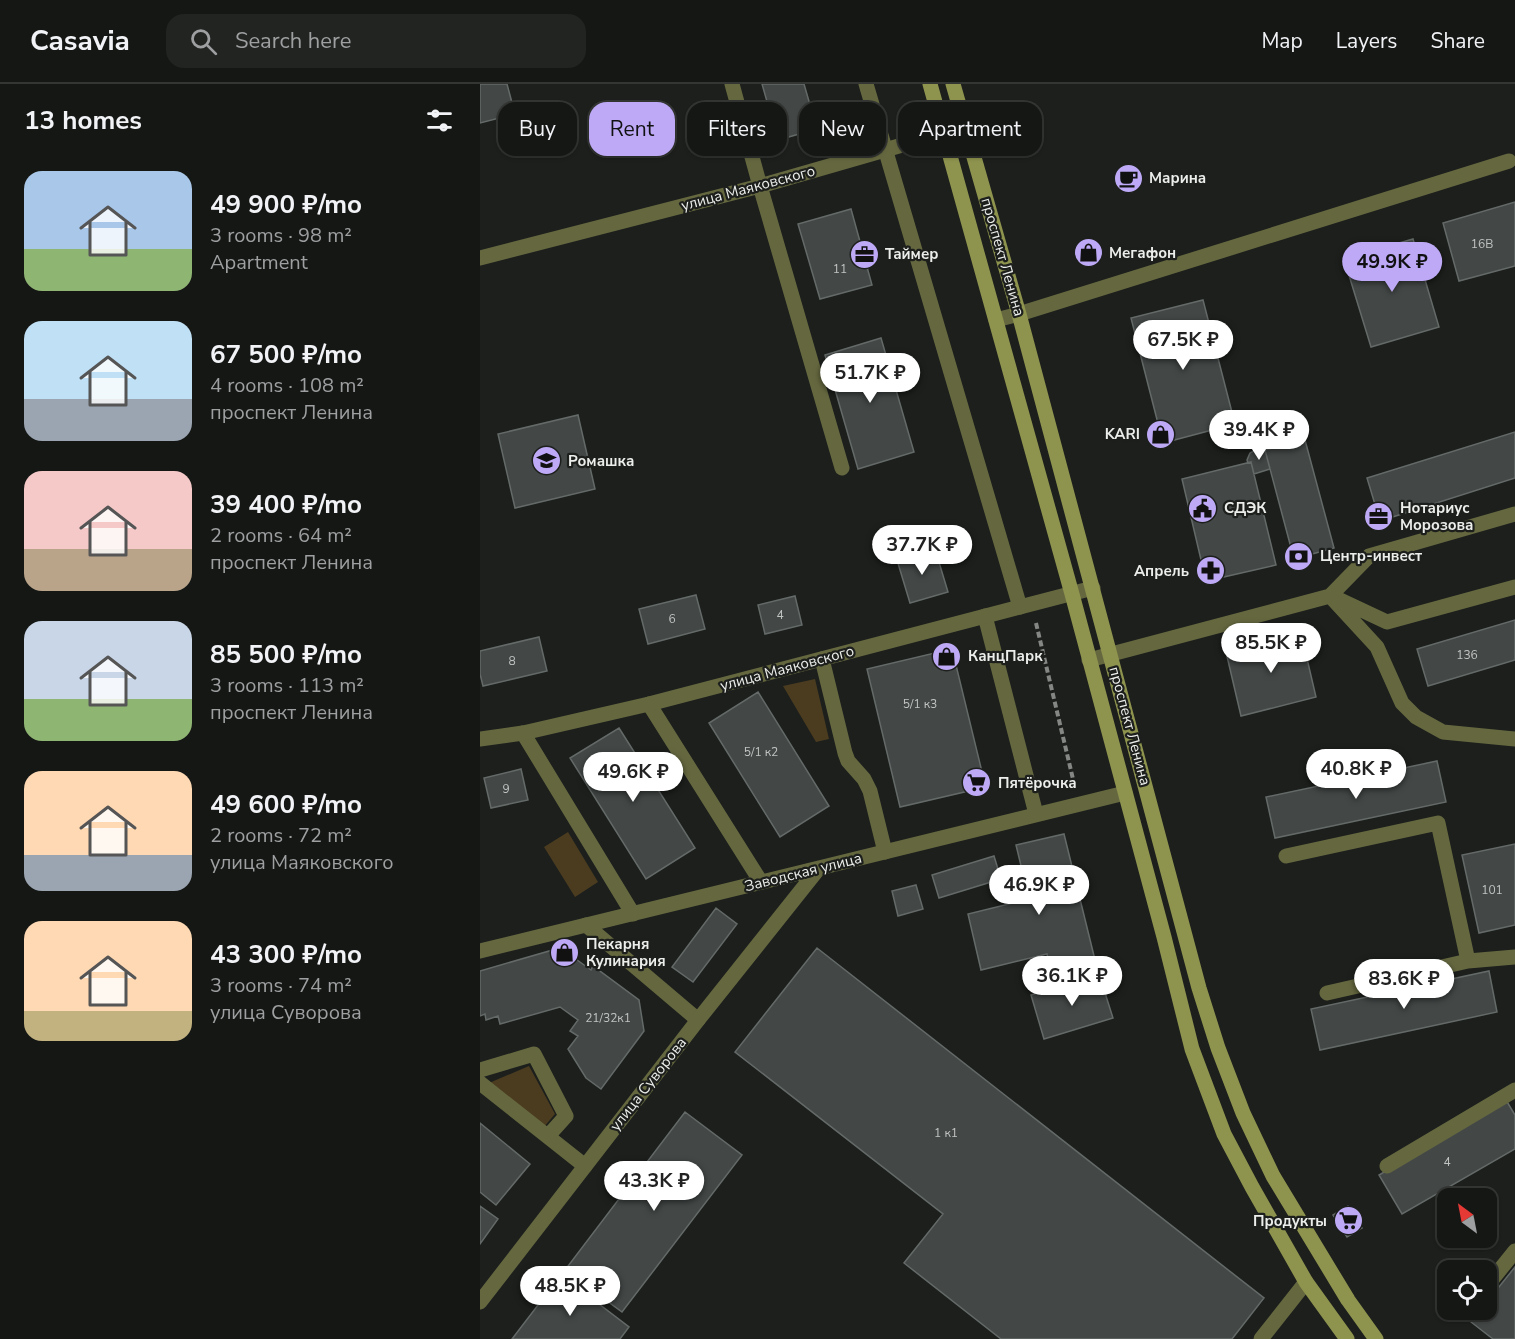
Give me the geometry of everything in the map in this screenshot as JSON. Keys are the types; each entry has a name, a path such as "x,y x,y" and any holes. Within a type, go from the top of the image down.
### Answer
{"main road":[{"name":"проспект Ленина","path":"930,84 935,102"},
{"name":"проспект Ленина","path":"953,84 1019,314 1199,988 1221,1057 1243,1113 1273,1176 1348,1300 1376,1339"},
{"name":"проспект Ленина","path":"950,156 1072,594 1192,1049 1224,1134 1252,1187 1306,1281 1347,1339"}],"street":[{"path":"732,84 842,468"},
{"path":"866,84 871,102"},
{"path":"886,153 1020,607"},
{"name":"улица Маяковского","path":"480,258 760,186 864,156"},
{"path":"996,320 1509,161"},
{"path":"1089,660 1330,596 1369,556 1515,514"},
{"path":"1330,596 1387,622 1515,587"},
{"name":"улица Маяковского","path":"480,739 523,733 649,704 1093,588"},
{"path":"1330,596 1377,647 1402,703 1416,717 1443,732 1515,739"},
{"path":"985,616 1036,814"},
{"path":"822,659 845,753 853,768 868,785 885,852"},
{"path":"649,704 761,882"},
{"path":"523,733 633,914"},
{"name":"Заводская улица","path":"480,951 1125,793"},
{"path":"1286,856 1438,823 1468,960"},
{"name":"улица Суворова","path":"480,1302 819,868"},
{"path":"586,925 698,1020"},
{"path":"1327,993 1468,960 1515,957"},
{"path":"480,1070 534,1054 566,1116 548,1136"},
{"path":"480,1083 585,1166"},
{"path":"1386,1166 1515,1090"},
{"path":"1497,1273 1515,1251"},
{"path":"1261,1339 1306,1281"}],"path":[{"path":"1034,617 1073,778"}],"shaded area":[{"path":"815,679 829,739 816,742 783,686"},
{"path":"568,832 598,882 575,897 544,847"},
{"path":"529,1066 555,1114 544,1127 489,1083"}],"building":[{"path":"480,84 507,84 512,102 498,102 498,118 480,123"},
{"path":"762,84 804,84 809,102 799,102 799,134 787,137 787,102 767,102"},
{"path":"1515,202 1515,266 1459,281 1443,223"},
{"path":"851,209 872,285 820,299 798,224"},
{"path":"1413,239 1439,327 1371,347 1344,259"},
{"path":"1203,300 1235,424 1163,443 1131,318"},
{"path":"881,338 914,452 858,469 825,355"},
{"name":"Ромашка","path":"578,415 595,489 515,508 498,434"},
{"path":"1515,432 1515,478 1380,521 1367,478"},
{"path":"1305,440 1334,548 1294,559 1265,450"},
{"path":"1257,449 1265,450 1270,469 1254,474 1251,462 1248,463 1247,460 1250,453"},
{"path":"1251,462 1276,565 1206,581 1182,479"},
{"path":"935,549 948,592 910,603 897,560"},
{"path":"696,595 705,629 648,644 639,609"},
{"path":"795,596 802,625 765,634 758,605"},
{"path":"1515,620 1515,660 1428,686 1417,649"},
{"path":"1301,633 1316,697 1241,716 1226,652"},
{"path":"539,637 547,671 483,686 480,674 480,651"},
{"path":"939,652 955,661 983,776 973,790 900,807 867,669"},
{"path":"758,692 829,806 780,837 709,723"},
{"path":"619,728 695,848 646,879 570,758"},
{"path":"1437,761 1446,802 1275,838 1266,797"},
{"path":"521,769 528,800 491,808 484,778"},
{"path":"1064,834 1097,968 1053,979 1047,954 981,970 968,914 1029,899 1016,845"},
{"path":"1515,844 1515,925 1479,933 1462,855"},
{"path":"994,856 1001,879 939,898 932,875"},
{"path":"916,885 923,909 898,916 892,891"},
{"path":"716,908 737,924 693,982 672,967"},
{"path":"563,947 567,959 573,957 591,970 593,966 639,1000 644,1031 601,1089 586,1078 568,1049 578,1036 570,1031 578,1020 560,1007 500,1024 498,1016 486,1020 485,1014 480,1016 480,971"},
{"path":"817,948 1264,1298 1232,1339 1001,1339 904,1263 943,1214 735,1052"},
{"path":"1489,971 1497,1012 1320,1050 1311,1009"},
{"path":"1099,974 1113,1018 1044,1039 1031,995"},
{"path":"1506,1100 1515,1115 1515,1149 1447,1188 1437,1188 1437,1194 1402,1214 1379,1175"},
{"path":"685,1112 742,1155 622,1312 565,1270"},
{"path":"480,1123 530,1164 496,1205 480,1192"},
{"path":"480,1206 498,1219 480,1244"},
{"name":"Продукты","path":"1348,1206 1362,1228 1347,1237 1333,1215"},
{"path":"1515,1267 1515,1339 1493,1339 1471,1322 1473,1320 1497,1320 1497,1289"},
{"path":"561,1275 629,1327 620,1339 512,1339"}],"place":[{"name":"Марина","path":"1128,178"},
{"name":"Мегафон","path":"1088,253"},
{"name":"Таймер","path":"864,254"},
{"name":"KARI","path":"1161,434"},
{"name":"Ромашка","path":"547,461"},
{"name":"СДЭК","path":"1203,508"},
{"name":"Нотариус Морозова","path":"1379,517"},
{"name":"Центр-инвест","path":"1299,556"},
{"name":"Апрель","path":"1210,571"},
{"name":"КанцПарк","path":"947,656"},
{"name":"Пятёрочка","path":"977,783"},
{"name":"Пекарня Кулинария","path":"565,953"},
{"name":"Продукты","path":"1348,1221"}]}
